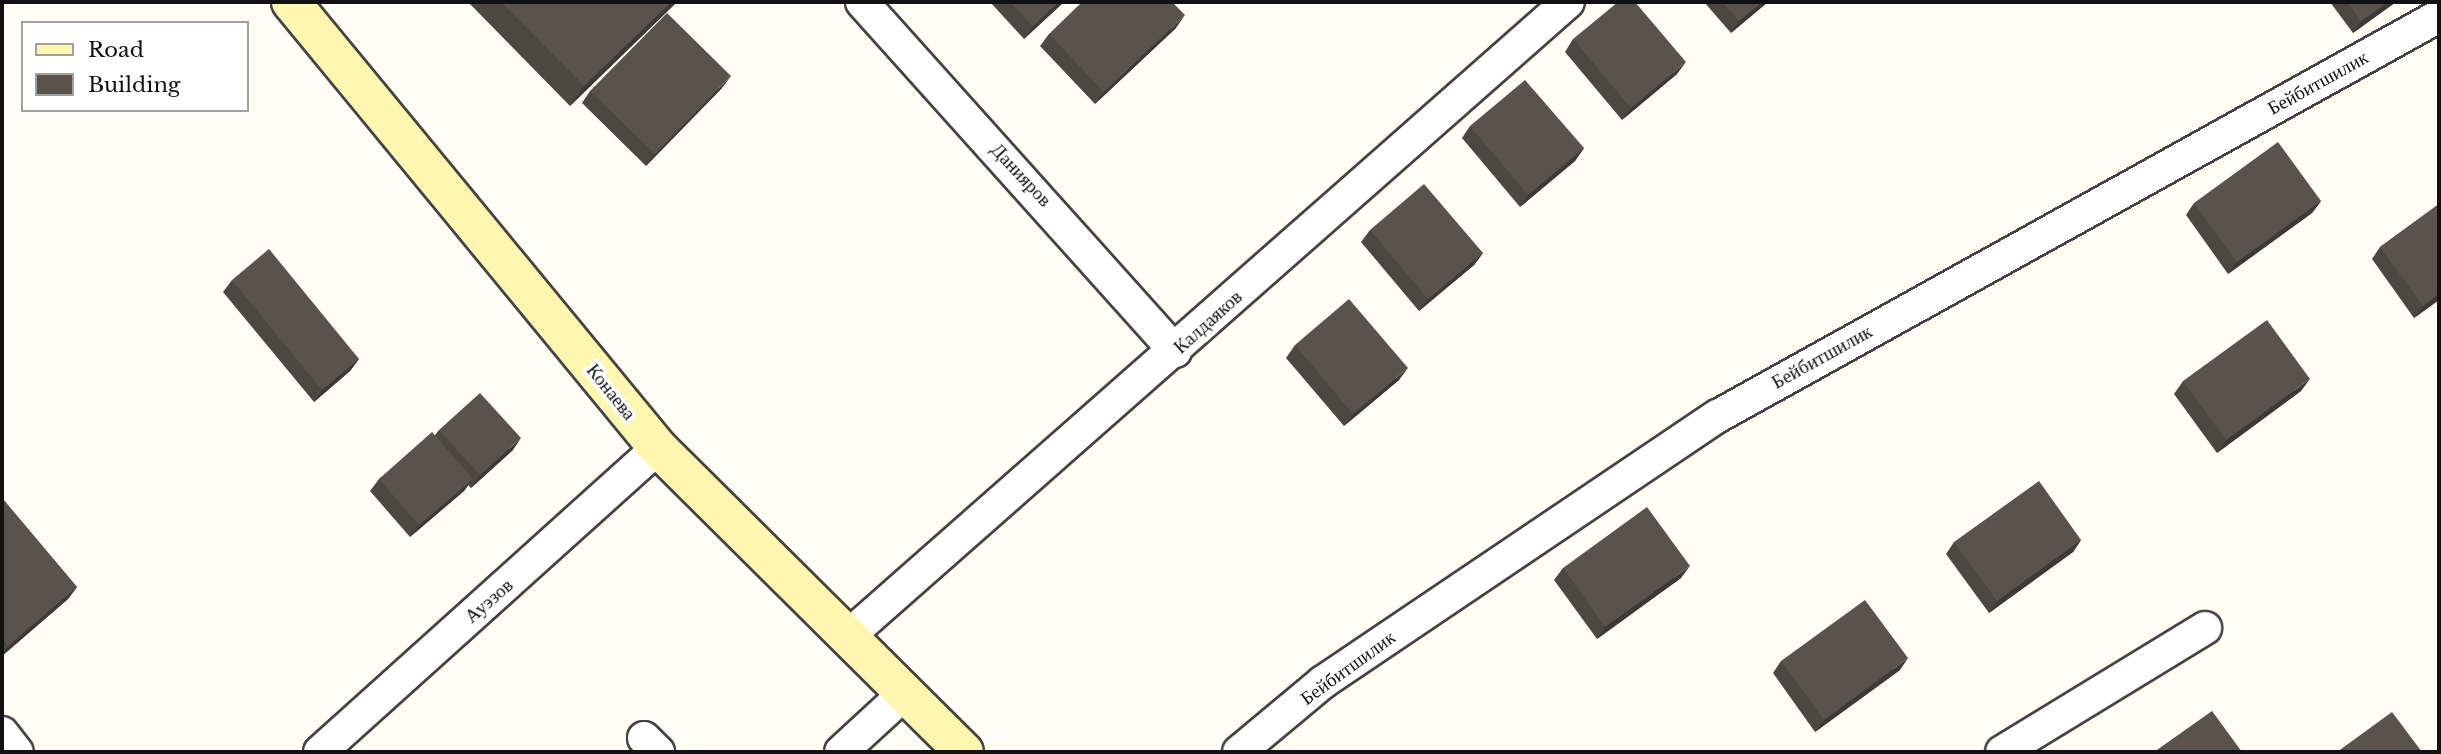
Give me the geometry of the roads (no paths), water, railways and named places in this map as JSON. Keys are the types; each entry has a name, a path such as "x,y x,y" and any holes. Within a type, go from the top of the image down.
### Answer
{"main road":[{"name":"Конаева","path":"292,2 657,448 903,695 964,752"}],"street":[{"name":"Данияров","path":"862,2 1175,351"},
{"name":"Калдаяков","path":"846,638 1175,351 1568,2"},
{"name":"Бейбитшилик","path":"1239,752 1323,682 1718,416 2439,16"},
{"name":"Ауэзов","path":"320,752 657,448"},
{"path":"2003,752 2205,628"},
{"path":"841,752 903,695"},
{"path":"2,733 17,752"}]}
